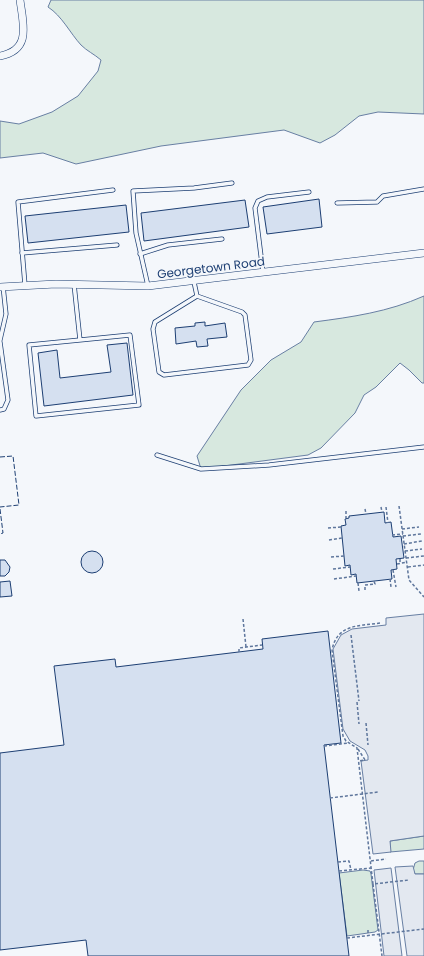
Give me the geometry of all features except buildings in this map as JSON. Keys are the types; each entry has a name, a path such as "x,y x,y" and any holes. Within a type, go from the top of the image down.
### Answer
{"street":[{"path":"0,56 12,53 20,45 23,39 20,0"},
{"name":"Georgetown Road","path":"2,287 74,284 148,286 194,282 424,253"}],"lane":[{"path":"148,286 136,233 133,191 194,188 232,184"},
{"path":"337,202 377,202 383,196 424,188"},
{"path":"25,285 18,202 113,190"},
{"path":"263,273 255,208 258,201 267,197 309,192"},
{"path":"140,254 168,245 222,240"},
{"path":"22,253 117,245"},
{"path":"194,282 197,296"},
{"path":"74,284 80,340"},
{"path":"0,410 4,409 8,400 0,338 6,314 2,287"},
{"path":"197,296 242,312 245,316 251,360 248,365 164,375 159,372 153,329 155,322 197,296"},
{"path":"130,335 139,405 36,416 29,346 80,340 130,335"},
{"path":"157,455 201,469 270,465 424,447"}],"path":[{"path":"400,506 409,580 424,597"},
{"path":"386,507 388,523"},
{"path":"381,508 382,512"},
{"path":"365,509 366,514"},
{"path":"346,511 346,518"},
{"path":"328,528 341,527"},
{"path":"402,529 419,527"},
{"path":"392,535 421,534"},
{"path":"329,540 342,538"},
{"path":"404,544 422,541"},
{"path":"405,552 422,549"},
{"path":"331,557 344,556"},
{"path":"406,558 424,556"},
{"path":"397,564 407,562"},
{"path":"407,567 424,565"},
{"path":"332,569 350,567"},
{"path":"393,570 396,587"},
{"path":"334,579 356,576"},
{"path":"390,579 391,588"},
{"path":"365,590 365,585 374,584 374,581"},
{"path":"358,583 359,591"},
{"path":"243,619 246,647"},
{"path":"359,760 365,760 364,755 343,736 332,650 338,635 350,627 380,623"},
{"path":"351,635 359,724"},
{"path":"239,652 239,648 262,645"},
{"path":"366,723 368,745"},
{"path":"324,746 349,743"},
{"path":"357,748 382,956"},
{"path":"330,798 378,792"},
{"path":"371,861 386,859"},
{"path":"338,862 350,861 350,870"},
{"path":"339,871 372,868"},
{"path":"373,884 409,880"},
{"path":"347,938 424,929"},
{"path":"368,930 368,935"}],"shaded area":[{"path":"51,0 424,0 424,114 378,112 359,116 335,135 320,143 284,130 161,146 76,164 43,153 0,158 0,121 19,124 52,112 78,96 98,71 101,60 81,45 62,20 48,7"},
{"path":"424,296 424,383 422,383 400,363 376,387 364,395 355,413 321,448 308,455 201,469 197,456 241,390 271,360 301,342 314,322 356,316 383,310"},
{"path":"424,614 424,836 390,841 391,852 373,854 361,761 368,760 368,756 365,750 350,741 343,729 333,649 341,635 352,629 386,625 386,618"},
{"path":"424,836 424,849 390,852 390,841"},
{"path":"424,861 424,874 415,874 413,870 415,863"},
{"path":"413,866 415,874 424,874 424,956 407,956 395,867"},
{"path":"391,868 402,956 384,956 374,870"},
{"path":"363,870 370,871 371,874 378,930 375,932 347,936 339,873"}],"fence":[{"path":"0,457 13,456 19,505 0,507"},
{"path":"0,509 3,533 0,534"}]}
